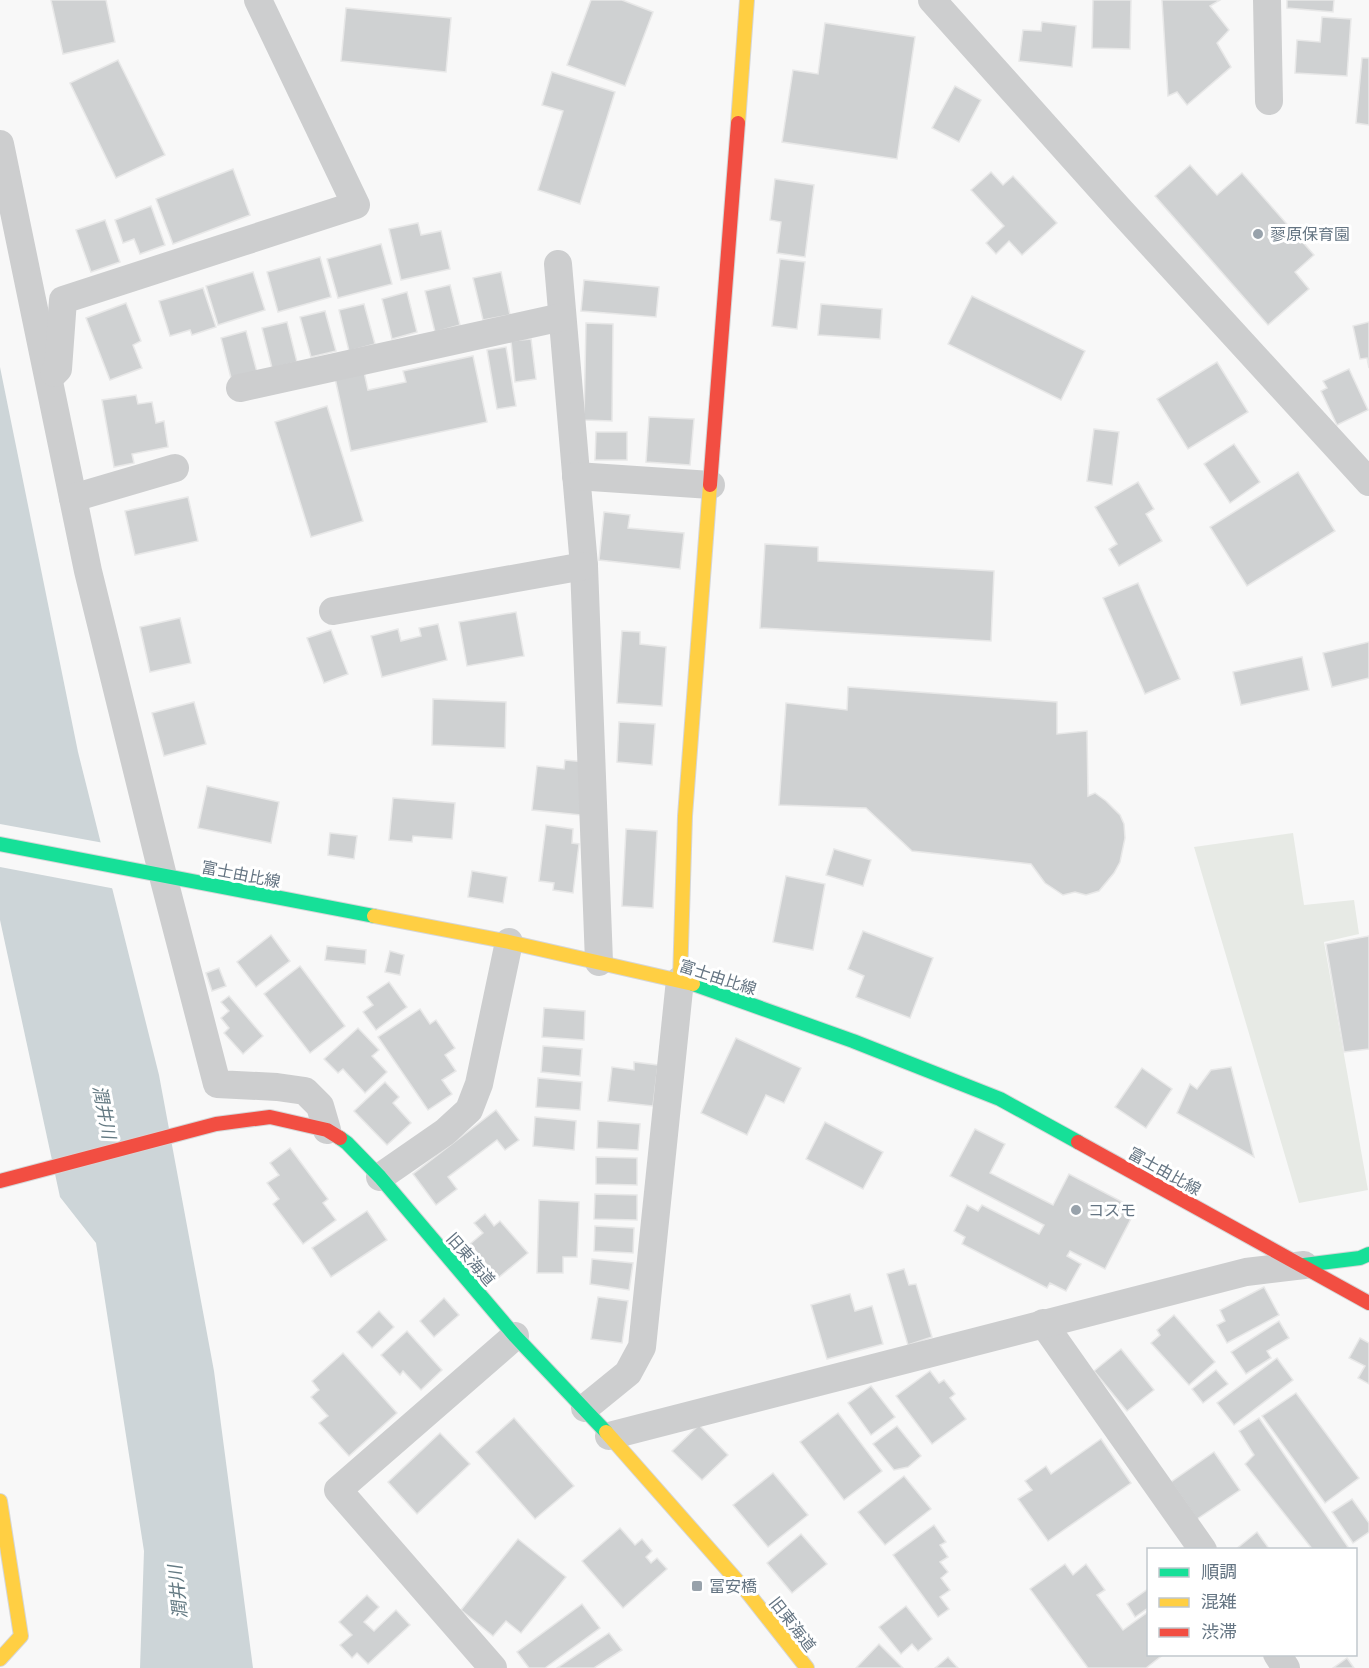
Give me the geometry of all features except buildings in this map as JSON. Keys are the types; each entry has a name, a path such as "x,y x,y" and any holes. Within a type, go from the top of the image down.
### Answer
{"street":[{"path":"49,378 58,369 63,300 356,205 258,0"},
{"path":"585,1408 628,1373 642,1347 680,980 685,816 747,0"},
{"path":"932,0 1369,482"},
{"path":"1267,0 1269,101"},
{"path":"0,144 88,571 154,875 217,1084 305,1091 320,1106 327,1130"},
{"path":"558,264 584,566 599,962"},
{"path":"240,388 561,317"},
{"path":"73,498 175,468"},
{"path":"576,476 711,485"},
{"path":"333,611 584,566"},
{"name":"富士由比線","path":"0,844 509,942 680,980 853,1041 1000,1099 1304,1265 1369,1303"},
{"path":"380,1178 445,1132 469,1110 479,1084 509,942"},
{"name":"旧東海道","path":"0,1181 216,1124 270,1117 327,1130 347,1143 380,1178 515,1335 585,1408 748,1593 807,1668"},
{"path":"609,1437 1246,1272 1369,1254"},
{"path":"1043,1323 1202,1548"},
{"path":"493,1668 339,1490 515,1335"},
{"path":"0,1501 21,1635 0,1659"}],"shaded area":[{"path":"1293,833 1304,905 1354,900 1359,934 1324,942 1368,1190 1299,1203 1194,847"}],"water":[{"name":"潤井川","path":"0,367 78,752 159,1075 214,1371 253,1668 140,1668 144,1551 96,1243 60,1197 0,920"}],"pier":[{"path":"0,824 104,843 116,889 0,867"}],"traffic: fast":[{"path":"0,844 374,916"},
{"path":"693,984 853,1041 1000,1099 1078,1142"},
{"path":"340,1138 380,1177 515,1336 606,1432"},
{"path":"1304,1265 1360,1258 1369,1254"}],"traffic: slow":[{"path":"738,123 747,0"},
{"path":"680,980 685,816 710,485"},
{"path":"374,916 509,942 693,984"},
{"path":"606,1432 748,1593 807,1668"},
{"path":"0,1501 21,1636 0,1659"}],"traffic: jam":[{"path":"710,485 738,123"},
{"path":"0,1181 216,1124 270,1117 327,1130 340,1138"},
{"path":"1078,1142 1369,1303"}],"place":[{"name":"蓼原保育園","path":"1258,234"},
{"name":"コスモ","path":"1076,1210"},
{"name":"冨安橋","path":"697,1586"}]}
